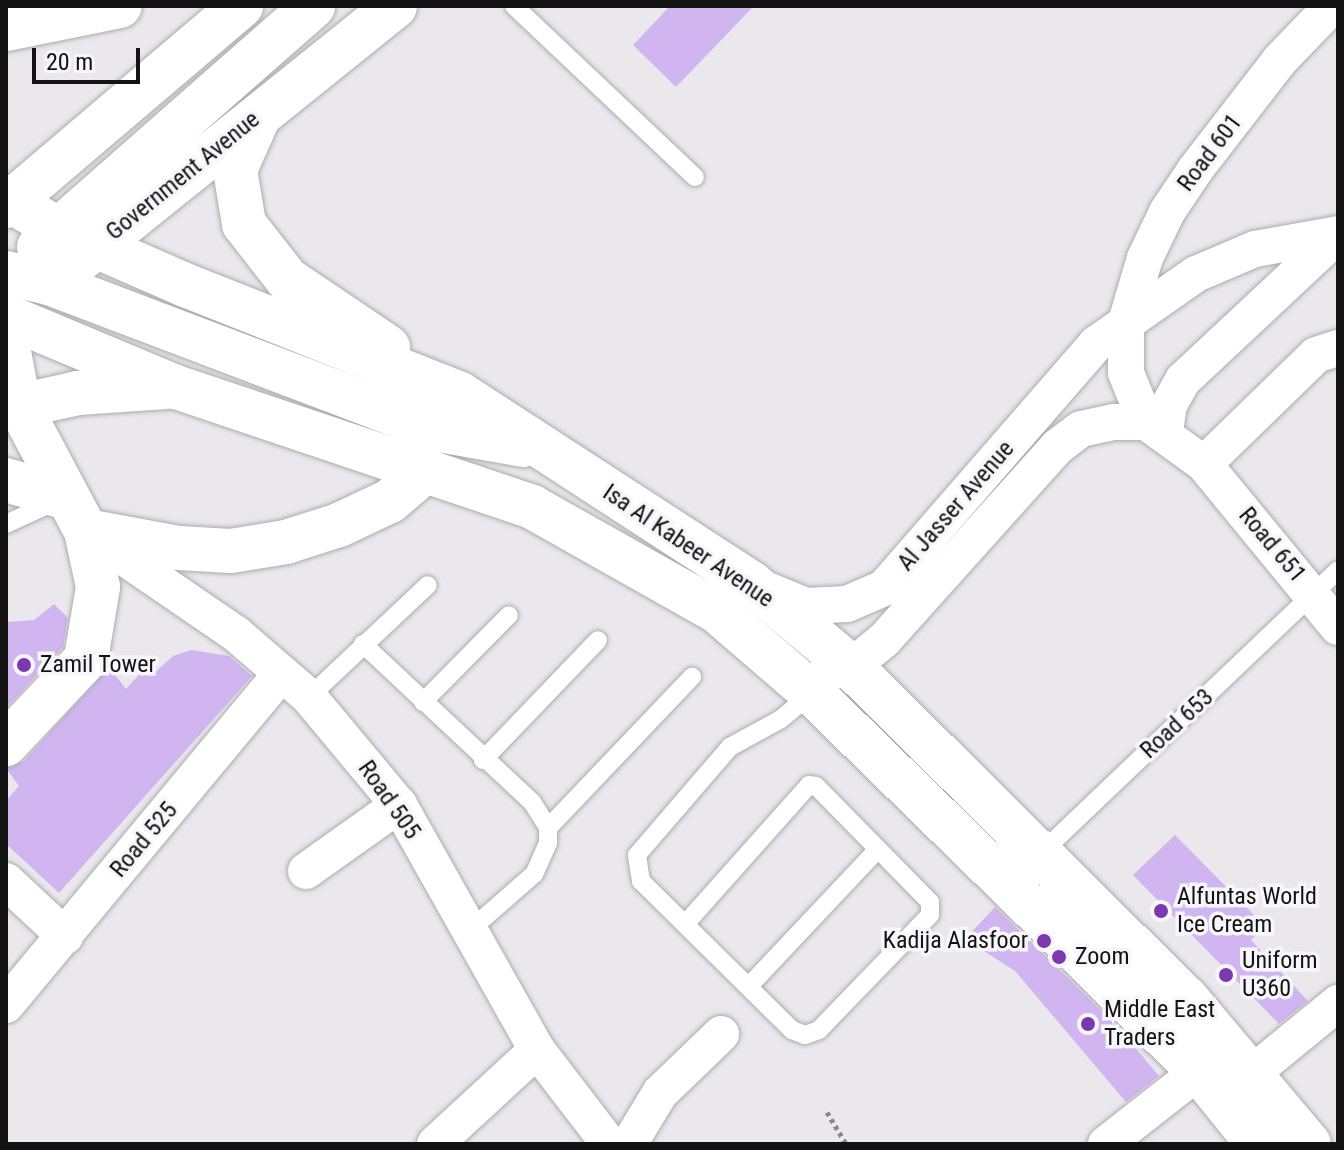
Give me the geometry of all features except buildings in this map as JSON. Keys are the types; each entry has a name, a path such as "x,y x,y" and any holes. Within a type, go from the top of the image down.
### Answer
{"main road":[{"path":"6,29 120,6"},
{"path":"8,202 241,6"},
{"path":"313,6 57,229 16,285 434,429 537,448"},
{"name":"Government Avenue","path":"16,285 97,247 395,6"},
{"path":"260,113 235,170 244,224 287,279 460,394"},
{"name":"Isa Al Kabeer Avenue","path":"8,202 97,247 460,394 537,448 751,583 851,667 1186,998 1309,1144"},
{"name":"Isa Al Kabeer Avenue","path":"16,285 176,387 426,470 545,514 718,612 812,693 1199,1071 1258,1144"},
{"path":"6,336 12,407 75,514 98,587 86,659 6,744"},
{"path":"12,407 78,393 176,387"},
{"path":"6,480 75,514 200,531 426,470"}],"street":[{"name":"Road 601","path":"1126,322 1167,212 1280,60 1332,6"},
{"name":"Al Jasser Avenue","path":"751,583 806,606 847,604 884,588 1096,344 1196,274 1255,249 1338,234"},
{"path":"1156,427 1183,380 1338,234"},
{"path":"1126,322 1126,373 1156,427"},
{"path":"1204,464 1316,355 1338,348"},
{"name":"Al Jasser Avenue","path":"851,667 884,640 1057,447 1081,429 1156,427"},
{"name":"Road 651","path":"1156,427 1204,464 1326,582 1338,627"},
{"name":"Road 505","path":"75,514 236,634 309,697 399,805 537,1050 609,1144"},
{"path":"767,653 810,674 851,667"},
{"name":"Road 525","path":"6,1005 281,674"},
{"path":"306,871 399,805"},
{"path":"6,881 65,936"},
{"path":"1250,1075 1338,1003"},
{"path":"629,1144 660,1093 721,1034"},
{"path":"435,1144 537,1050"},
{"path":"1106,1144 1199,1071"}],"lane":[{"path":"514,6 695,177"},
{"path":"6,524 75,514"},
{"name":"Road 653","path":"1041,853 1326,582"},
{"path":"309,697 428,585"},
{"path":"423,702 509,615"},
{"path":"483,760 598,640"},
{"path":"363,644 483,760 532,802 548,828 548,843 534,874 469,931"},
{"path":"548,828 692,677"},
{"path":"687,922 809,785 816,786 930,902 930,915 819,1030 805,1035 792,1030 687,922 641,881 637,855 730,747 781,719 812,693"},
{"path":"749,986 877,850"}],"path":[{"path":"827,1112 846,1144"}],"place":[{"name":"Zamil Tower","path":"24,665"},
{"name":"Alfuntas World Ice Cream","path":"1161,911"},
{"name":"Kadija Alasfoor","path":"1044,941"},
{"name":"Zoom","path":"1059,957"},
{"name":"Uniform U360","path":"1226,975"},
{"name":"Middle East Traders","path":"1088,1024"}]}
